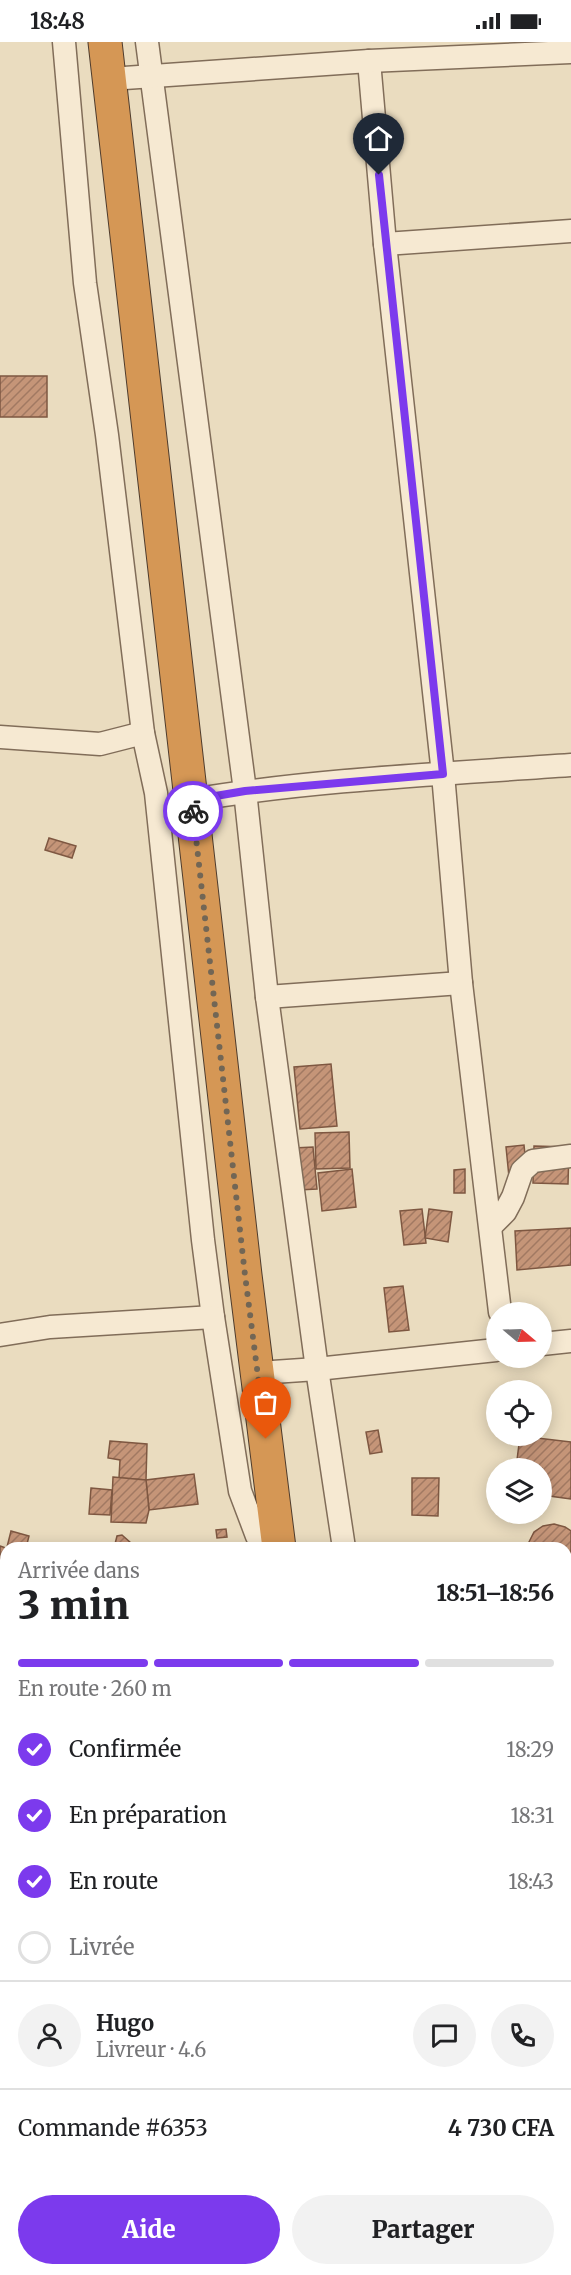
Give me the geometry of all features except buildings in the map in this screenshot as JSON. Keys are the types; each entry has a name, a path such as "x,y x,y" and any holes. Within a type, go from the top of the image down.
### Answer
{"highway":[{"path":"105,42 245,1275 278,1542"}],"street":[{"path":"64,42 85,283 109,447 143,733 156,793 213,1317 240,1491 257,1536 262,1542"},
{"path":"147,42 245,791 267,997 317,1370 343,1542"},
{"path":"110,79 151,78 369,61 571,52"},
{"path":"369,61 385,244 443,774 461,982 499,1302"},
{"path":"385,244 570,238"},
{"path":"0,736 100,744 143,733"},
{"path":"192,800 245,791 571,765"},
{"path":"267,997 461,982"},
{"path":"491,1226 505,1212 522,1171 533,1161 571,1156"},
{"path":"0,1335 50,1327 213,1317"},
{"path":"552,1343 571,1341"},
{"path":"258,1373 317,1370 486,1351"}],"way so far":[{"path":"193,811 245,1275 266,1439"}],"route":[{"path":"193,811 192,800 245,791 443,774 379,175"}]}
